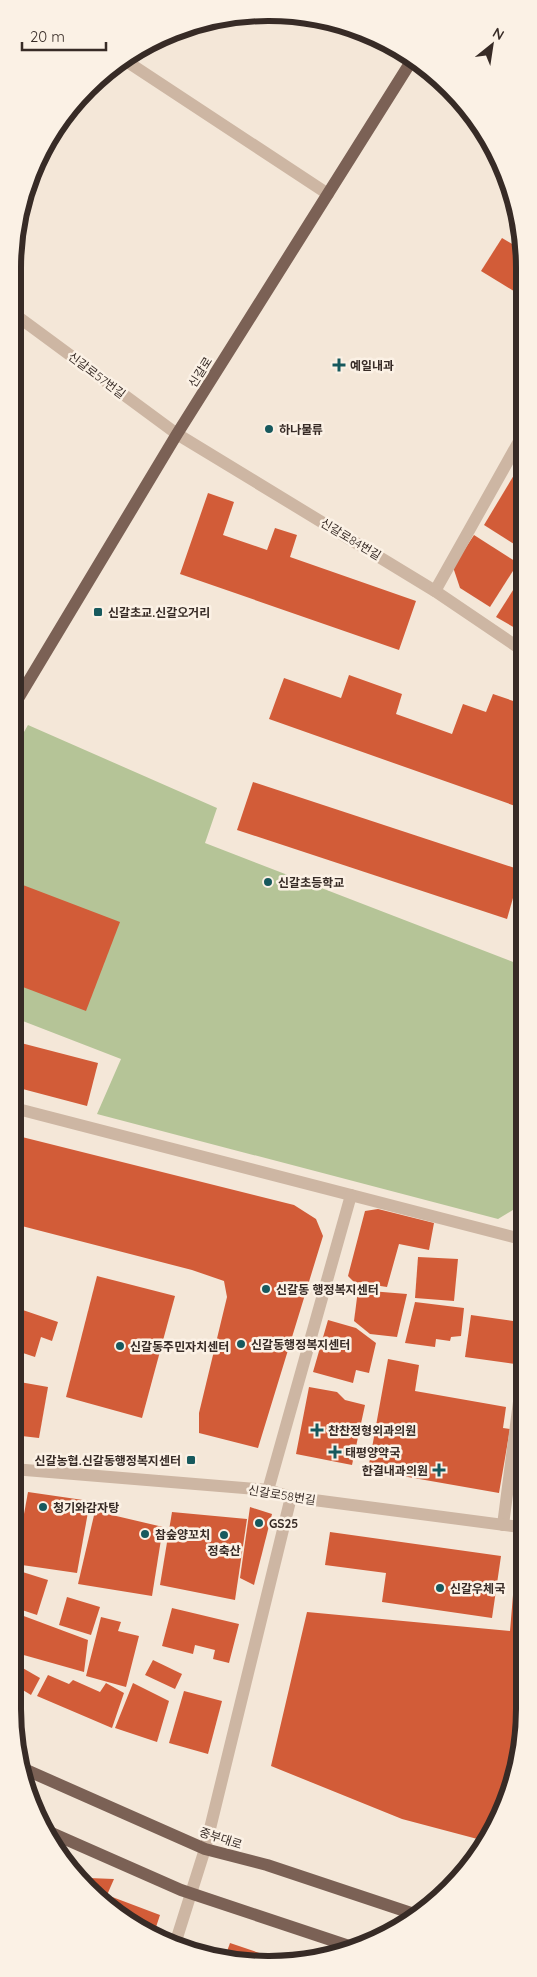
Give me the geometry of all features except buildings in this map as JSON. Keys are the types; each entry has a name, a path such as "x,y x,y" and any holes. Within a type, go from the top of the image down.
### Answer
{"main road":[{"name":"신갈로","path":"21,694 177,434 409,65"},
{"name":"중부대로","path":"30,1772 205,1849 267,1865 409,1912"},
{"path":"56,1835 191,1893 343,1944"}],"street":[{"path":"130,64 328,194"},
{"name":"신갈로57번길","path":"21,319 177,434"},
{"name":"신갈로84번길","path":"177,434 435,591 516,646"},
{"path":"435,591 516,447"},
{"path":"21,1110 516,1237"},
{"path":"268,1490 352,1195"},
{"path":"503,1525 516,1425"},
{"name":"신갈로58번길","path":"21,1470 268,1490 291,1497 516,1527"},
{"path":"177,1938 205,1849 291,1497"}],"green space":[{"path":"28,725 217,808 205,843 516,963 516,1208 498,1219 97,1114 121,1059 21,1020 21,737"}],"place":[{"name":"예일내과","path":"339,365"},
{"name":"하나물류","path":"269,429"},
{"name":"신갈초교.신갈오거리","path":"98,612"},
{"name":"신갈초등학교","path":"268,882"},
{"name":"신갈동 행정복지센터","path":"266,1289"},
{"name":"신갈동행정복지센터","path":"241,1344"},
{"name":"신갈동주민자치센터","path":"120,1346"},
{"name":"찬찬정형외과의원","path":"317,1430"},
{"name":"태평양약국","path":"335,1452"},
{"name":"신갈농협.신갈동행정복지센터","path":"191,1460"},
{"name":"한결내과의원","path":"439,1470"},
{"name":"청기와감자탕","path":"43,1507"},
{"name":"GS25","path":"259,1523"},
{"name":"참숲양꼬치","path":"145,1534"},
{"name":"정축산","path":"224,1535"},
{"name":"신갈우체국","path":"440,1588"}]}
